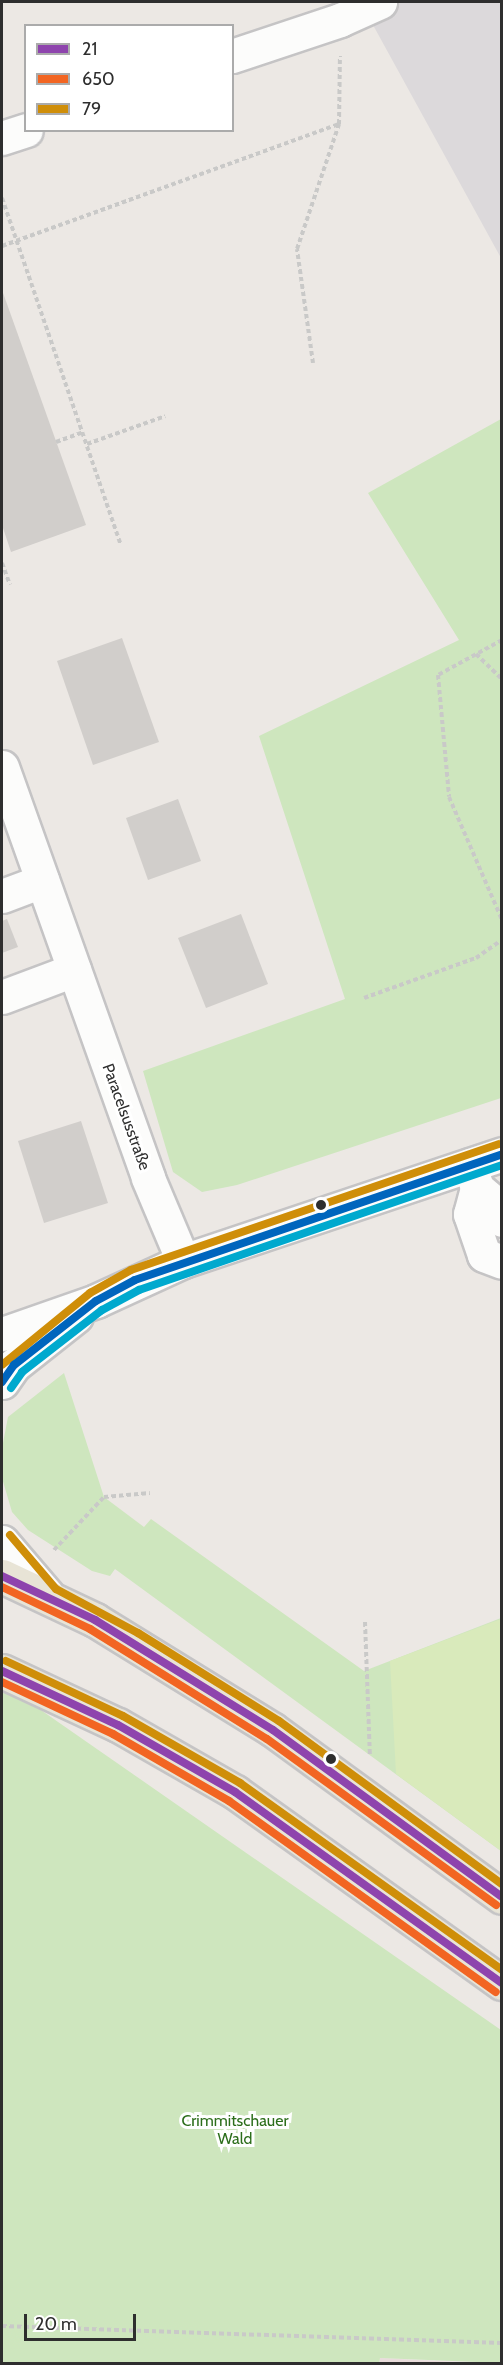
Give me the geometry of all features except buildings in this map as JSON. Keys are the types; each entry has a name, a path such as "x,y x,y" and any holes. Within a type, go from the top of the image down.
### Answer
{"main road":[{"path":"27,1583 113,1631 273,1730 501,1897"},
{"path":"2,1671 118,1725 235,1792 501,1983"}],"street":[{"path":"234,55 340,20 380,2"},
{"path":"2,138 24,130"},
{"name":"Paracelsusstraße","path":"2,767 148,1178 183,1261"},
{"path":"2,896 42,881"},
{"path":"2,997 74,970"},
{"path":"2,1334 96,1301 183,1261 473,1176 501,1154"},
{"path":"473,1176 496,1204 501,1220"},
{"path":"473,1176 470,1214 484,1255 501,1262"},
{"path":"2,1382 14,1365 96,1301"},
{"path":"2,1542 27,1583"}],"path":[{"path":"313,363 297,249 339,124 340,20"},
{"path":"2,246 339,124"},
{"path":"2,198 121,545"},
{"path":"87,444 165,416"},
{"path":"56,442 83,432"},
{"path":"2,563 10,585"},
{"path":"501,640 438,675 449,797 501,920"},
{"path":"476,654 501,679"},
{"path":"364,998 476,958 501,940"},
{"path":"27,1583 104,1497 150,1492"},
{"path":"365,1622 372,1801"},
{"path":"2,2326 501,2343"}],"shaded area":[{"path":"360,2 501,2 501,258 373,25"},
{"path":"380,2358 471,2363 379,2364"}],"green space":[{"path":"501,419 501,1098 237,1185 202,1192 173,1172 143,1071 345,999 259,736 459,640 368,493"},
{"path":"64,1373 104,1497 144,1527 151,1519 364,1671 501,1618 501,1851 115,1569 110,1576 92,1571 28,1530 12,1512 2,1478 2,1448 8,1417"},
{"path":"501,1619 501,1851 396,1774 390,1661"},
{"name":"Crimmitschauer Wald","path":"2,1683 501,2030 501,2363 380,2358 379,2364 2,2363"}],"transit line":[{"name":"79","path":"2,1365 90,1293 131,1270 499,1144"},
{"path":"2,1382 14,1365 96,1301 135,1280 502,1154"},
{"path":"11,1388 22,1372 102,1310 139,1290 502,1165"},
{"name":"79","path":"10,1535 56,1589 138,1633 279,1721 502,1884"},
{"name":"21","path":"2,1576 95,1620 273,1730 502,1897"},
{"name":"650","path":"2,1587 90,1629 267,1739 496,1905"},
{"name":"79","path":"6,1661 123,1716 240,1783 502,1970"},
{"name":"21","path":"2,1671 118,1725 235,1792 502,1983"},
{"name":"650","path":"2,1682 113,1734 229,1801 496,1992"}]}
